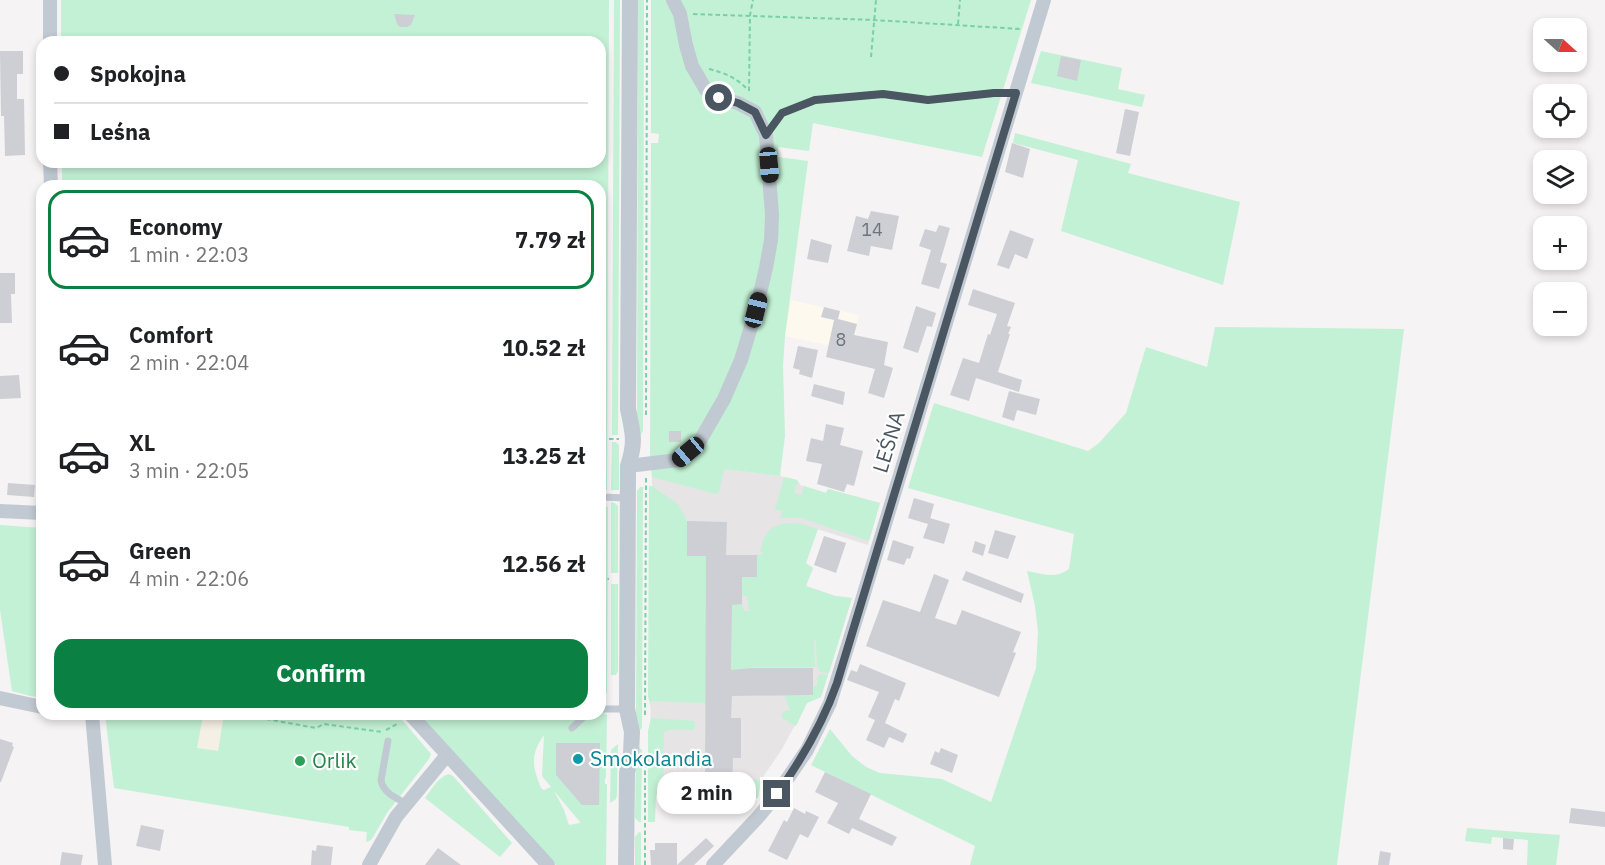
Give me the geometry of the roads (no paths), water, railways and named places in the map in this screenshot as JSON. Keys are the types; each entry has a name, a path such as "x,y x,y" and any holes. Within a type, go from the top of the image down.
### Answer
{"street":[{"path":"50,0 50,36"},
{"path":"626,865 627,773 632,732 627,709 628,466 623,453 622,439 628,409 630,0"},
{"path":"628,466 678,460 698,444 724,399 741,360 764,279 771,240 772,215 766,135 755,112 738,103 719,98 706,90 692,66 680,14 673,0"},
{"name":"LEŚNA","path":"713,865 777,794 807,750 830,703 1044,0"},
{"path":"0,511 36,513"},
{"path":"0,698 36,706"},
{"path":"93,720 105,865"},
{"path":"415,720 548,865"},
{"path":"369,865 396,817 447,755"}],"lane":[{"path":"766,135 782,113 815,100 883,94 928,100 1016,93"},
{"path":"606,497 627,498"},
{"path":"606,708 627,709"},
{"path":"572,728 581,720"},
{"path":"388,741 382,785 386,792 407,804"}],"place":[{"name":"Smokolandia","path":"578,759"},
{"name":"Orlik","path":"300,761"}]}
